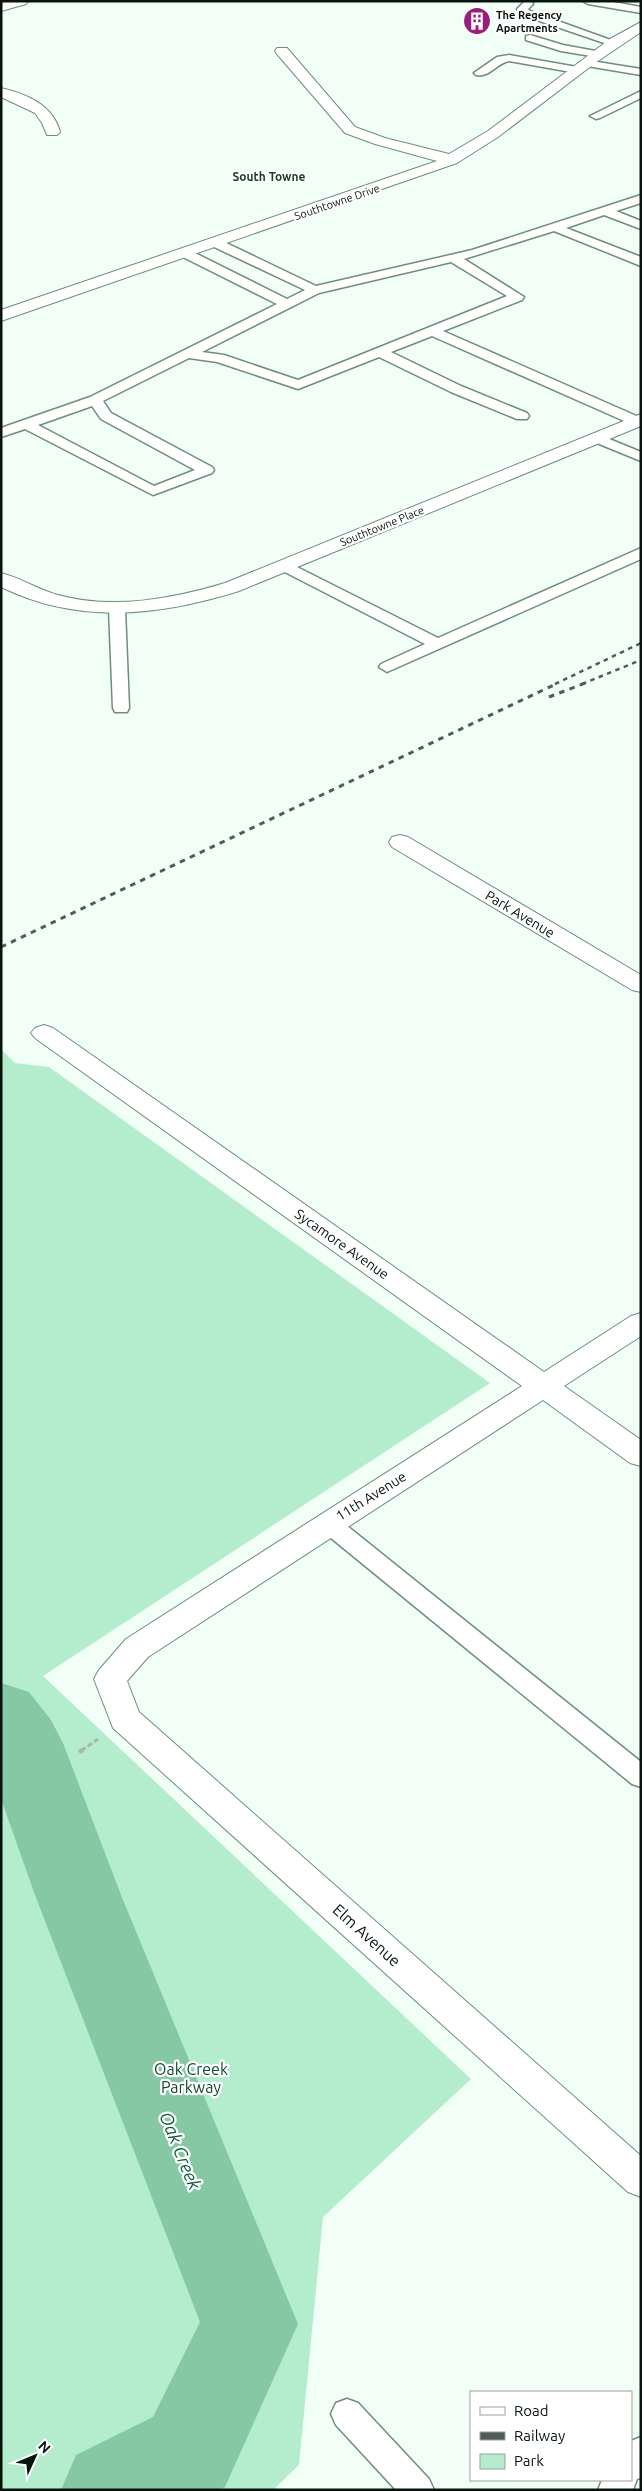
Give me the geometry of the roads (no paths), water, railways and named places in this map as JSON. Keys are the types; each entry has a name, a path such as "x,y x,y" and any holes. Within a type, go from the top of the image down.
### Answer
{"street":[{"path":"1,7 22,1"},
{"name":"Southtowne Drive","path":"1,316 393,184 452,160 496,133 586,62 641,26"},
{"path":"282,51 350,130 380,141 452,160"},
{"path":"1,92 44,112 51,120 52,132"},
{"name":"Southtowne Place","path":"117,609 156,607 198,599 284,566 638,420"},
{"path":"1,579 19,589 49,600 117,609"},
{"name":"Park Avenue","path":"400,842 641,985"},
{"name":"Sycamore Avenue","path":"44,1033 641,1455"},
{"name":"11th Avenue","path":"110,1679 137,1648 328,1523 544,1387 641,1323"},
{"name":"Elm Avenue","path":"110,1679 125,1719 641,2180"}],"lane":[{"path":"588,1 641,10"},
{"path":"528,4 522,9 526,13 614,43"},
{"path":"530,38 561,48 586,62"},
{"path":"480,73 500,59 509,58 586,62 641,72"},
{"path":"596,116 641,94"},
{"path":"1,434 95,400 315,290 453,258 641,199"},
{"path":"606,210 641,225"},
{"path":"554,227 641,262"},
{"path":"216,243 315,290"},
{"path":"185,254 287,304"},
{"path":"186,354 219,358 298,385 517,297 453,258"},
{"path":"432,331 638,420"},
{"path":"379,352 522,416"},
{"path":"26,424 152,491 207,470 106,416 95,400"},
{"path":"597,438 641,457"},
{"path":"387,667 641,553"},
{"path":"284,566 438,644"},
{"path":"117,609 121,708"},
{"path":"328,1523 641,1776"},
{"path":"347,2414 418,2490"},
{"path":"632,2465 641,2452"}],"waterway":[{"name":"Oak Creek","path":"1,1714 22,1743 78,1895 249,2324 189,2452 112,2490"}],"railway":[{"path":"555,684 641,643"},
{"path":"582,684 641,660"},
{"path":"1,947 558,683"},
{"path":"549,697 585,683"}],"place":[{"name":"The Regency Apartments","path":"477,21"}],"district":[{"name":"South Towne","path":"269,177"}],"park label":[{"name":"Oak Creek Parkway","path":"191,2078"}]}
